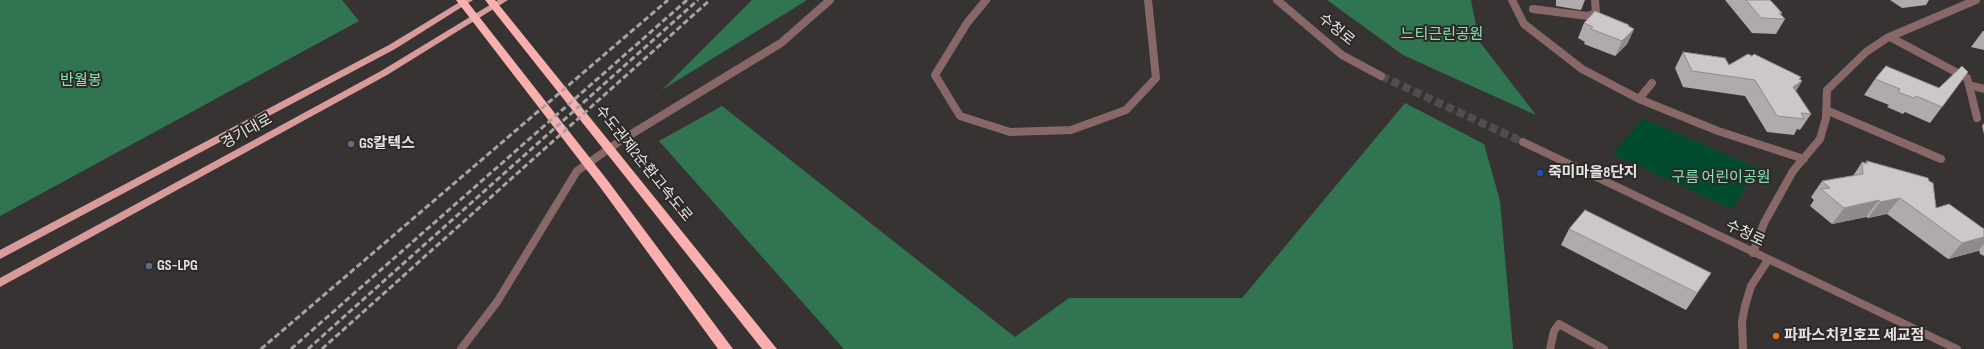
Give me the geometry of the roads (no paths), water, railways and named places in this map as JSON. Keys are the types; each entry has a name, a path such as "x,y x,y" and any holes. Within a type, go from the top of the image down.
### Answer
{"highway":[{"path":"461,0 604,184 726,349"},
{"name":"수도권제2순환고속도로","path":"490,0 770,349"}],"main road":[{"name":"경기대로","path":"0,255 392,47 468,0"},
{"name":"경기대로","path":"0,283 384,73 504,0"}],"street":[{"path":"461,349 497,302 577,171 620,141 780,43 830,0"},
{"path":"986,0 967,23 935,75 960,116 1010,132 1071,130 1126,110 1156,78 1148,0"},
{"name":"수청로","path":"1277,0 1342,55 1381,76"},
{"path":"1512,0 1524,24 1582,69 1639,99 1718,131 1804,159"},
{"path":"1533,9 1588,16 1596,13 1595,0"},
{"path":"1753,253 1764,223 1793,171 1820,139 1826,118 1827,90 1866,52 1890,37 1975,0"},
{"path":"1890,37 1967,78 1977,118"},
{"path":"1639,99 1652,84"},
{"path":"1969,85 1984,89"},
{"path":"1826,110 1941,159"},
{"name":"수청로","path":"1523,142 1957,349"},
{"path":"1743,349 1742,321 1745,306 1751,286 1768,260"},
{"path":"1550,349 1554,331 1559,324 1604,349"}],"tunnel":[{"path":"1381,76 1523,142"}],"railway":[{"path":"261,349 668,0"},
{"path":"291,349 687,0"},
{"path":"308,349 698,0"},
{"path":"322,349 710,0"}],"place":[{"name":"GS칼텍스","path":"351,144"},
{"name":"죽미마을8단지","path":"1540,173"},
{"name":"GS-LPG","path":"149,266"},
{"name":"파파스치킨호프 세교점","path":"1776,336"}],"park label":[{"name":"느티근린공원","path":"1442,35"},
{"name":"반월봉","path":"81,81"},
{"name":"구름 어린이공원","path":"1721,178"}]}
